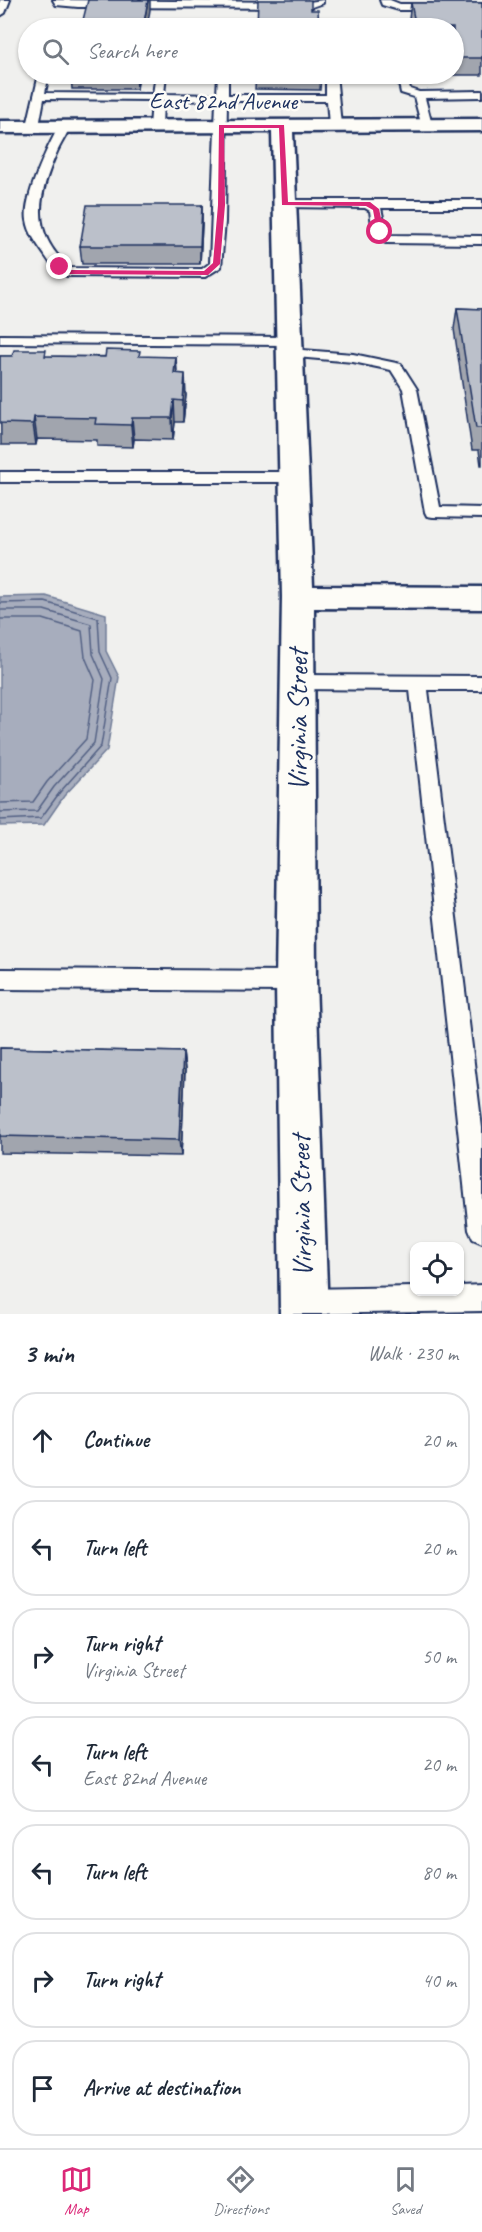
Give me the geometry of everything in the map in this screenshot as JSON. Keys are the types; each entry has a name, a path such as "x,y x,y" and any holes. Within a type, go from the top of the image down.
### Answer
{"street":[{"name":"East 82nd Avenue","path":"0,127 482,125"},
{"name":"Virginia Street","path":"282,126 298,597 296,981 303,1308"},
{"path":"298,597 482,598"}],"lane":[{"path":"0,13 5,0"},
{"path":"58,0 60,3 78,4 309,5 318,3 318,0"},
{"path":"385,0 386,3 399,8 482,7"},
{"path":"33,126 42,84"},
{"path":"156,127 159,84"},
{"path":"64,126 61,137 51,154 33,216 38,233 60,267 67,272 205,273 216,264 221,205 223,84"},
{"path":"331,84 335,125"},
{"path":"404,84 405,91 419,95 482,94"},
{"path":"419,95 426,125"},
{"path":"39,96 332,98"},
{"path":"285,204 482,204"},
{"path":"367,204 376,209 380,232 386,239 482,240"},
{"path":"0,339 290,347 396,367 410,389 434,512 482,513"},
{"path":"0,477 294,477"},
{"path":"298,682 482,683"},
{"path":"418,683 482,1230"},
{"path":"0,979 296,981"},
{"path":"303,1308 482,1298"}],"water":[{"path":"46,596 106,614 106,651 119,677 107,750 64,796 44,825 0,826 0,597"}],"building":[{"path":"88,0 148,0 145,18 84,18"},
{"path":"258,0 311,0 311,10 318,10 318,18 257,18"},
{"path":"411,3 482,3 482,58 464,58 464,18 414,18"},
{"path":"87,205 202,205 200,246 80,246"},
{"path":"457,308 482,309 482,428 476,428"},
{"path":"14,350 46,350 45,356 105,357 106,350 140,351 139,356 176,357 174,373 185,374 183,401 174,400 172,418 132,418 131,425 95,424 96,418 34,417 33,424 0,423 0,356 12,356"},
{"path":"0,1048 183,1052 179,1140 0,1136"}],"route":[{"path":"60,267 67,272 205,273 216,264 221,205 221,126 282,126 285,204 367,204 376,209 380,232"}]}
